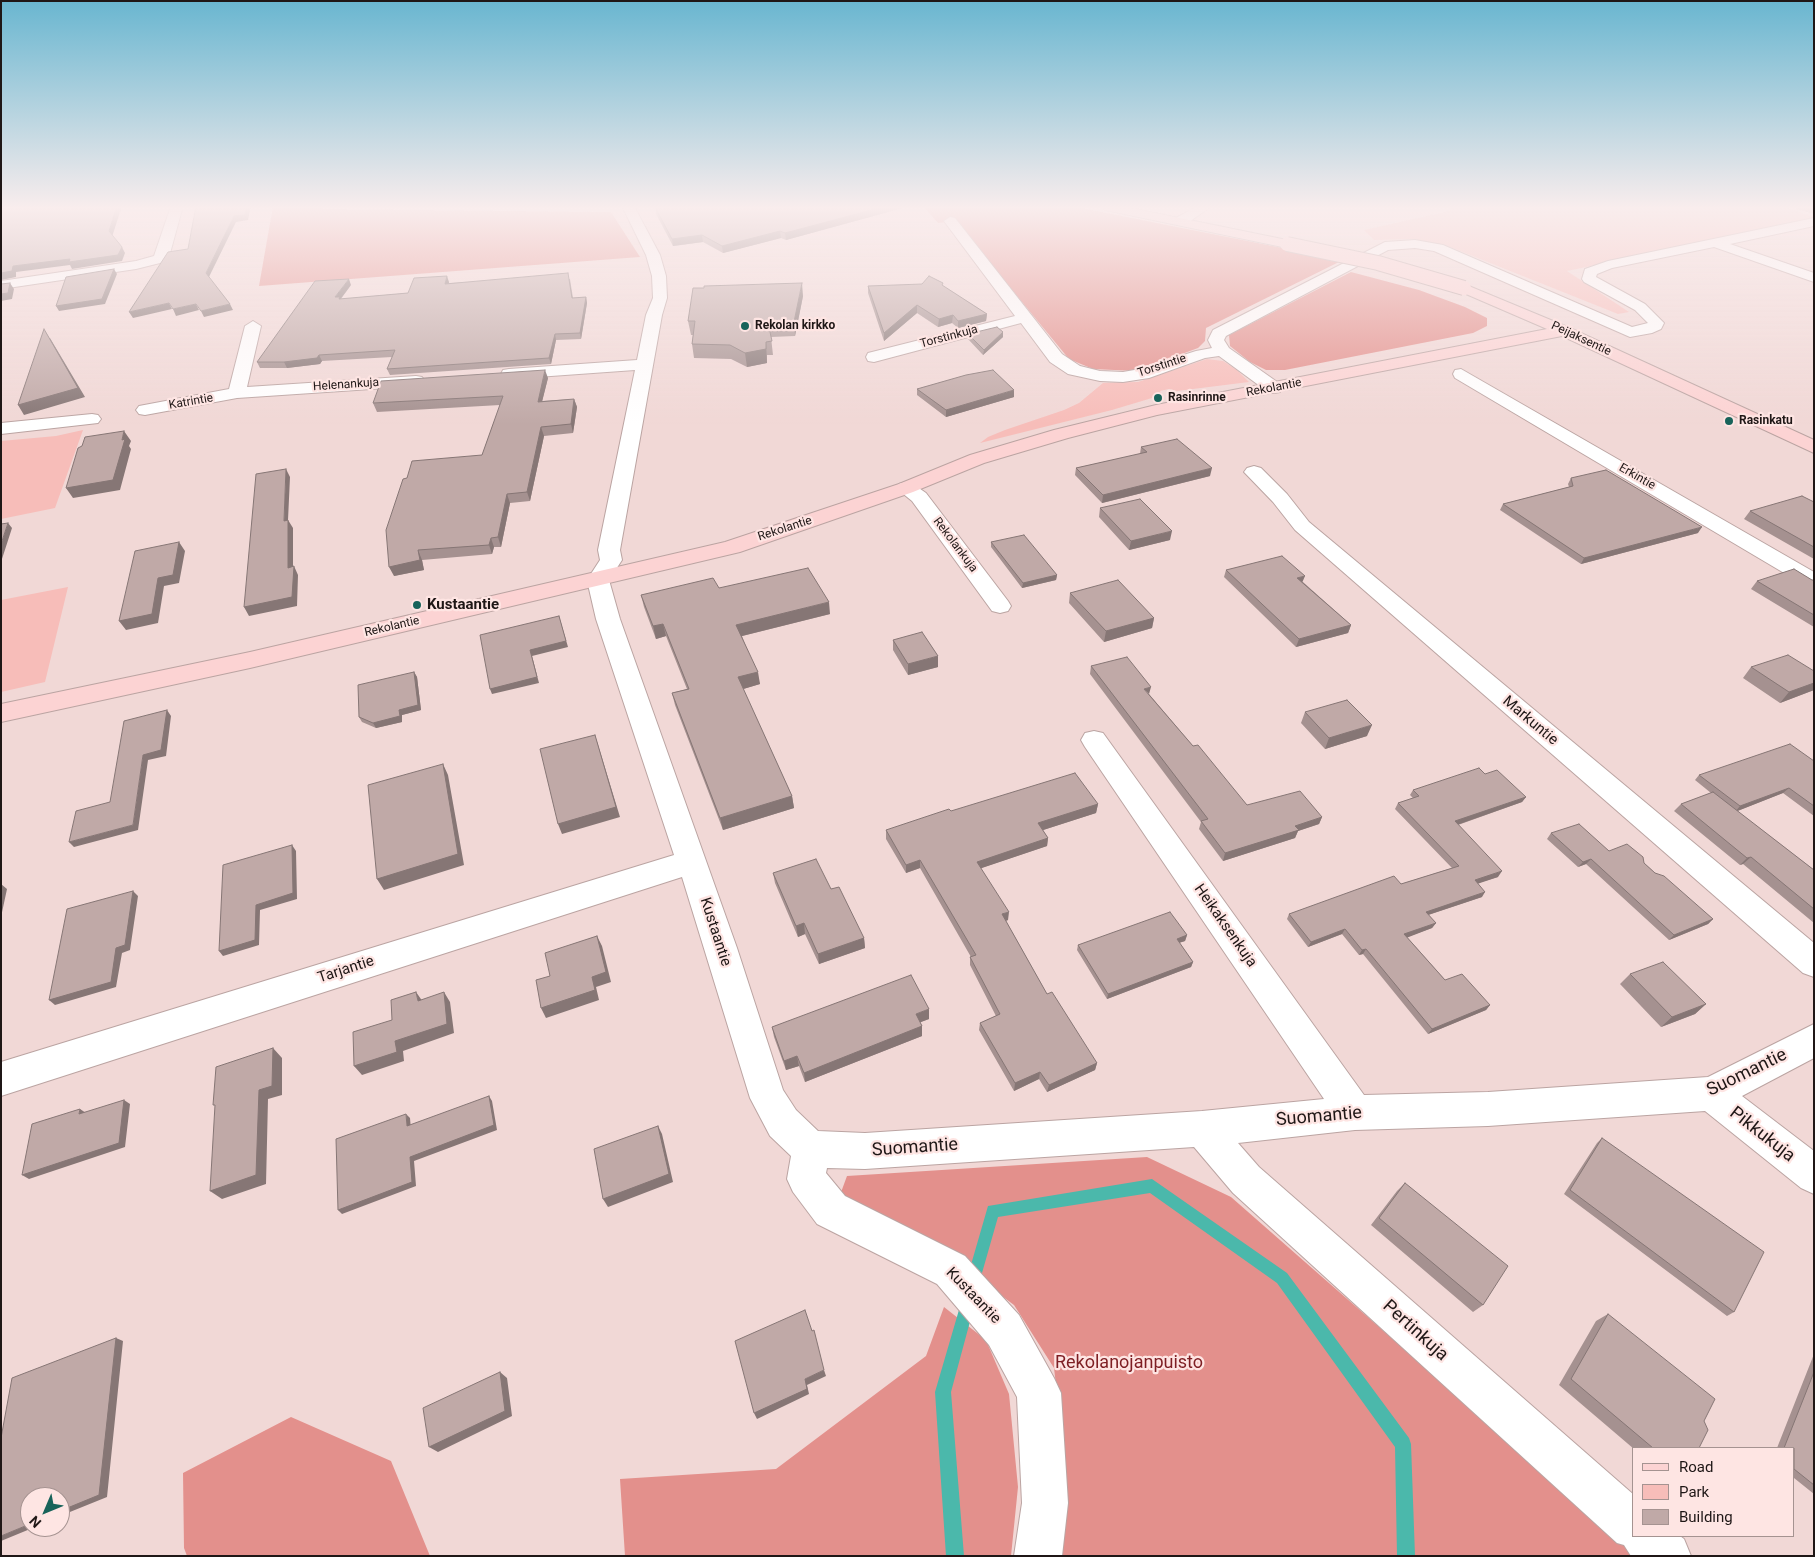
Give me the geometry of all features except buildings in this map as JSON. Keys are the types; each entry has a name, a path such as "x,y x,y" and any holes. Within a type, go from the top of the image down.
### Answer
{"main road":[{"name":"Peijaksentie","path":"1432,279 1464,288 1564,331 1814,447"},
{"name":"Rekolantie","path":"1,713 250,660 598,580 732,546 906,488 977,459 1061,434 1156,410 1564,331"}],"street":[{"path":"1,286 47,279"},
{"path":"598,580 611,560 608,550 654,316 660,298 659,279"},
{"name":"Torstintie","path":"996,279 1024,318 1056,358 1074,370 1100,376 1122,377 1143,374 1190,357 1222,351"},
{"path":"1274,388 1222,351 1216,340 1219,332 1320,279"},
{"path":"1508,279 1630,332 1646,330 1656,323 1640,307 1589,279"},
{"name":"Torstinkuja","path":"874,357 1024,318"},
{"path":"237,393 253,326"},
{"path":"496,375 645,364"},
{"name":"Erkintie","path":"1461,374 1814,581"},
{"name":"Helenankuja","path":"237,393 434,380"},
{"name":"Katrintie","path":"146,410 237,393"},
{"path":"1,429 92,419"},
{"name":"Markuntie","path":"1254,472 1280,498 1302,526 1814,963"},
{"name":"Rekolankuja","path":"906,488 919,497 1000,606"},
{"name":"Kustaantie","path":"598,580 608,619 721,948 768,1098 784,1123 811,1148 806,1180 832,1210 951,1270 1004,1330 1039,1393 1045,1503 1038,1556"},
{"name":"Heikaksenkuja","path":"1094,740 1355,1113"},
{"name":"Tarjantie","path":"1,1079 691,862"},
{"name":"Suomantie","path":"811,1148 865,1151 1202,1129 1355,1113 1488,1109 1711,1094 1814,1040"},
{"name":"Pikkukuja","path":"1711,1094 1814,1175"},
{"name":"Pertinkuja","path":"1202,1129 1246,1180 1632,1524"},
{"path":"1645,1537 1667,1556"}],"green space":[{"path":"260,279 355,279 259,286"},
{"path":"1003,279 1305,279 1206,328 1205,341 1198,348 1136,371 1093,369 1069,359"},
{"path":"1338,279 1376,279 1419,290 1465,307 1487,318 1487,326 1473,333 1285,370 1266,370 1250,362 1230,346 1229,335"},
{"path":"1529,279 1579,279 1629,312 1618,314"},
{"path":"1207,359 1223,361 1237,370 1249,382 1177,391 1169,389 1160,391 1162,395 1112,410 980,443 988,437 1005,430 1079,403 1103,383 1138,382"},
{"path":"83,430 55,508 1,519 1,441 56,436"},
{"path":"68,587 45,682 1,692 1,600"},
{"name":"Rekolanojanpuisto","path":"1147,1157 1231,1197 1640,1556 1060,1556 1067,1478 1054,1368 1014,1305 959,1264 840,1195 847,1176"},
{"path":"944,1307 986,1340 1009,1394 1018,1487 1011,1556 625,1556 620,1479 776,1469 926,1356"},
{"path":"291,1417 391,1461 430,1556 187,1556 184,1548 183,1473"}],"waterway":[{"path":"973,1282 993,1211 1152,1186 1282,1278 1403,1444 1406,1556"},
{"path":"955,1556 943,1392 968,1303"}],"place":[{"name":"Rekolan kirkko","path":"745,326"},
{"name":"Rasinrinne","path":"1158,398"},
{"name":"Rasinkatu","path":"1729,421"},
{"name":"Kustaantie","path":"417,605"}]}
